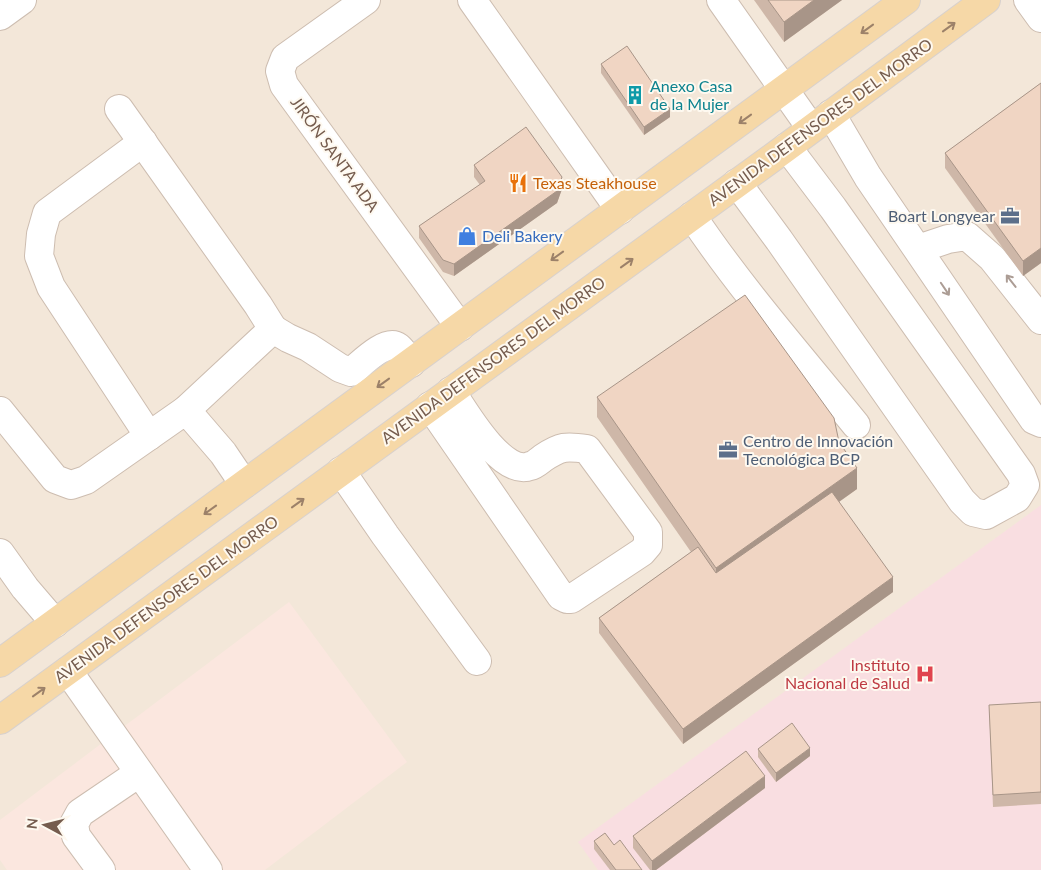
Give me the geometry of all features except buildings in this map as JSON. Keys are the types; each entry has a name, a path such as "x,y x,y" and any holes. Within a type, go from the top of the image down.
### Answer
{"main road":[{"path":"0,663 906,0"},
{"name":"AVENIDA DEFENSORES DEL MORRO","path":"0,720 986,0"}],"street":[{"path":"0,16 22,0"},
{"name":"JIRÓN SANTA ADA","path":"366,0 285,58 280,72 284,85 460,327"},
{"path":"472,0 620,210"},
{"path":"721,0 784,90 821,121 868,177 1034,420 1041,423"},
{"path":"1028,0 1041,18"},
{"path":"119,109 274,329 308,347 340,368 351,372 380,348 389,344 397,346 411,363"},
{"path":"143,142 48,213 40,234 39,256 52,287 148,436"},
{"path":"737,183 962,502 973,512 986,515 1018,498 1025,485 1021,474 787,146"},
{"path":"692,216 738,280 856,425"},
{"path":"918,249 948,239 966,236 992,258 1041,320"},
{"path":"0,410 55,479 71,485 86,480 186,410 274,329"},
{"path":"441,398 467,416 490,447 513,466 529,467 558,449 573,447 587,449 648,532 648,545 642,552 571,598 568,599 561,596 441,398"},
{"path":"186,410 223,454 244,484"},
{"path":"341,471 477,661"},
{"path":"0,553 55,623"},
{"path":"68,671 208,870"},
{"path":"101,870 76,836 74,824 80,813 139,773"}],"shaded area":[{"path":"0,0 1041,0 1041,870 0,870"},
{"name":"Instituto Nacional de Salud","path":"1041,505 1041,870 598,870 578,842"},
{"path":"289,602 407,762 265,870 7,870 0,860 0,820"}],"place":[{"name":"Anexo Casa de la Mujer","path":"635,95"},
{"name":"Texas Steakhouse","path":"518,183"},
{"name":"Boart Longyear","path":"1010,216"},
{"name":"Deli Bakery","path":"467,236"},
{"name":"Centro de Innovación Tecnológica BCP","path":"728,450"},
{"name":"Instituto Nacional de Salud","path":"925,674"}]}
